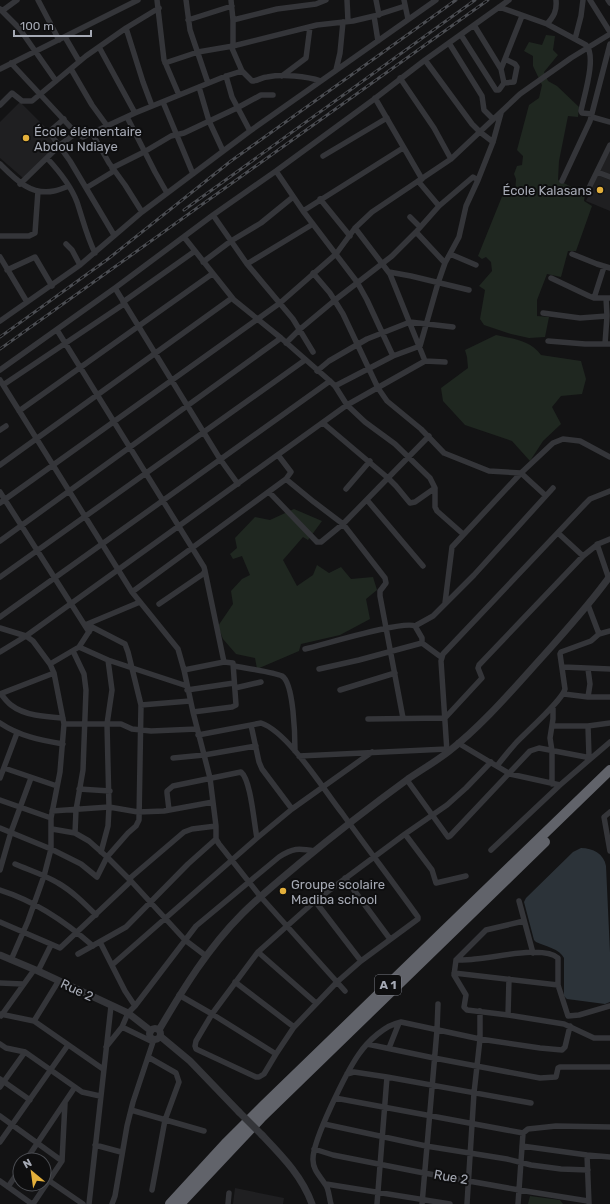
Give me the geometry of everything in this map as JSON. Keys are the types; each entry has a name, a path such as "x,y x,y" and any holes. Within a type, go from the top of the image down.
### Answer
{"highway":[{"name":"A 1","path":"170,1204 227,1142 264,1105 610,770"},
{"name":"A 1","path":"180,1204 261,1118 610,780"}],"street":[{"path":"17,0 1,10 19,28 56,81"},
{"path":"38,0 62,38 79,61"},
{"path":"0,69 138,0"},
{"path":"157,0 165,63 179,95"},
{"path":"186,0 188,20 208,83"},
{"path":"233,20 277,9 316,4 326,0"},
{"path":"336,71 346,22 347,0"},
{"path":"376,0 378,41"},
{"path":"0,321 80,265 142,212 222,151 436,0"},
{"path":"0,370 276,171 400,78 509,0"},
{"path":"547,24 554,16 556,0"},
{"path":"575,39 581,16 583,0"},
{"path":"562,181 592,115 610,43 609,34 590,0"},
{"path":"188,20 231,3 233,20 232,46 242,71 254,81 265,77 281,76 305,77 321,81"},
{"path":"165,63 198,52 232,46 310,27 376,16 405,3 408,19"},
{"path":"499,7 547,24 589,48 590,69 581,111 582,113 610,122"},
{"path":"0,105 12,93 22,100 28,102 32,101 79,61 126,28 159,8"},
{"path":"500,69 522,16"},
{"path":"474,25 500,69 504,83"},
{"path":"281,76 306,58 310,27"},
{"path":"126,28 152,106"},
{"path":"2,501 280,303 336,254 355,228 372,212 451,159 520,94 571,58 609,34"},
{"path":"461,35 496,90 499,90 504,83 515,81 517,67 515,64 505,59"},
{"path":"450,43 482,96 484,110 493,119"},
{"path":"99,47 135,113"},
{"path":"425,60 466,116 480,132 493,142"},
{"path":"0,62 9,65 64,119 76,133 83,137 108,127 135,113 208,83 242,71"},
{"path":"71,69 92,105 108,127"},
{"path":"226,76 229,91 250,131"},
{"path":"400,78 434,128 451,159"},
{"path":"199,87 209,121 222,151"},
{"path":"86,188 113,169 171,136 184,133 261,95 273,95"},
{"path":"375,98 404,148 420,180 439,206"},
{"path":"163,102 192,174"},
{"path":"420,346 438,283 445,263 460,232 466,206 493,142 501,112"},
{"path":"127,117 144,152 167,193"},
{"path":"323,156 387,118"},
{"path":"64,119 50,131 114,235"},
{"path":"20,184 60,145 76,133"},
{"path":"92,133 113,169 142,212"},
{"path":"587,192 610,145"},
{"path":"303,211 404,148"},
{"path":"48,158 60,172 77,202 86,233 94,253"},
{"path":"0,164 20,184 38,191 53,192 69,186"},
{"path":"276,171 303,211 357,282 393,356"},
{"path":"597,172 610,177"},
{"path":"286,343 334,300 392,256 439,206 472,178 478,180"},
{"path":"0,236 29,236 35,233 38,191"},
{"path":"203,262 231,241 261,223 293,197"},
{"path":"320,199 350,236"},
{"path":"213,215 247,264 293,319 313,352"},
{"path":"410,217 418,230 445,263"},
{"path":"247,264 313,224"},
{"path":"355,228 389,272 425,361"},
{"path":"184,237 232,298 330,381 348,405 365,422 409,457 430,478 435,488 435,507 437,511 463,534"},
{"path":"66,244 72,250 80,265"},
{"path":"195,251 66,344 2,383 132,592 178,649 184,670 192,712 210,778 216,826 216,839 260,896 345,991"},
{"path":"450,254 476,265"},
{"path":"572,254 610,268"},
{"path":"7,270 35,257 52,286"},
{"path":"1,260 27,302"},
{"path":"594,298 604,267"},
{"path":"389,272 469,290"},
{"path":"313,273 343,314 368,369 387,401 429,436 444,453 489,471 521,473 545,495"},
{"path":"19,411 212,274"},
{"path":"548,340 585,344 607,344 608,298 594,298 551,278"},
{"path":"115,288 220,459 238,484"},
{"path":"0,465 232,298"},
{"path":"543,313 580,318 607,316"},
{"path":"317,371 329,361 357,344 410,322 453,328"},
{"path":"57,330 179,526 205,571 224,662"},
{"path":"0,541 281,338"},
{"path":"335,386 393,356 420,346"},
{"path":"0,577 305,360"},
{"path":"0,652 26,636 348,405 425,361 445,362"},
{"path":"0,616 330,381"},
{"path":"323,423 357,453 370,461 388,478 411,504 435,488"},
{"path":"0,430 6,426"},
{"path":"269,492 317,542 321,542 343,524 429,436"},
{"path":"445,603 452,546 521,473 553,443 563,439 580,441 610,457"},
{"path":"132,592 286,479 290,472 278,455"},
{"path":"346,489 370,461"},
{"path":"286,479 343,524 385,578 386,583 380,591 380,596 403,718"},
{"path":"415,626 433,616 474,575 552,488"},
{"path":"447,751 441,657 584,504 590,499 610,491"},
{"path":"0,492 2,501 22,526 89,632"},
{"path":"367,500 423,566"},
{"path":"558,533 583,556"},
{"path":"368,719 445,718 482,678 478,668 479,665 583,556 597,544 610,539"},
{"path":"112,1204 115,1196 121,1152 131,1110 148,1057 179,995 206,956 232,924 260,896 315,851 407,780 458,743 496,707 610,579 597,544"},
{"path":"159,604 205,571"},
{"path":"85,625 140,602"},
{"path":"588,605 599,634"},
{"path":"305,649 408,624 415,626 422,638 422,643 441,657"},
{"path":"0,828 51,849 81,864 95,877 98,877 107,857 128,832 136,826 139,820 141,705 127,648 123,642 92,627 79,647 50,664"},
{"path":"0,628 26,636 33,641 50,664 54,673 64,724 60,772 51,818 51,849 44,876 24,932 11,960"},
{"path":"497,766 515,744 564,694 565,689 560,654 561,652 591,641 599,634 610,631"},
{"path":"319,669 422,643"},
{"path":"79,647 108,660 187,688 235,686 261,682"},
{"path":"72,651 82,669 86,690 83,770 76,810 75,833"},
{"path":"101,852 108,826 110,791 107,724 112,690 108,660"},
{"path":"184,670 231,662 234,666 280,675 286,680 292,701 297,754"},
{"path":"192,712 234,707 237,703 234,666"},
{"path":"563,667 610,669"},
{"path":"588,669 590,684 588,698"},
{"path":"54,673 0,694 11,705 21,710 50,717 63,718"},
{"path":"340,690 394,673"},
{"path":"564,694 588,698 610,697"},
{"path":"141,705 190,701"},
{"path":"552,784 552,751 550,738 553,706"},
{"path":"0,723 17,733 63,744"},
{"path":"64,724 121,724 140,730 197,732 261,723 270,727 278,733 297,754 350,824 374,857 418,917 418,919 361,961 337,982 294,1027 264,1074 256,1077 196,1049 195,1046 196,1041 212,1014 235,982 258,952 287,925 345,878 374,857 431,815 447,805 491,762"},
{"path":"552,726 588,726 610,724"},
{"path":"251,725 259,762 262,769 292,809"},
{"path":"588,726 590,757"},
{"path":"0,778 17,733"},
{"path":"491,850 590,757 610,742"},
{"path":"458,743 510,774 560,785"},
{"path":"173,758 204,755 256,746"},
{"path":"407,780 446,836 450,836 530,751 539,748 590,757"},
{"path":"297,754 447,751"},
{"path":"112,965 231,860 292,809 372,752"},
{"path":"0,759 5,766 31,778 57,786"},
{"path":"169,810 167,793 170,788 179,784 241,772 249,790 257,838"},
{"path":"0,870 1,860 31,778"},
{"path":"79,789 110,791"},
{"path":"0,800 51,818"},
{"path":"52,811 109,807 138,812 169,810 213,802"},
{"path":"610,812 604,817 610,851"},
{"path":"0,922 60,948 96,915 130,880 184,832 192,829 216,826"},
{"path":"52,829 75,833 89,841 130,880 185,940 206,956"},
{"path":"405,834 432,870 436,883 466,876"},
{"path":"78,954 126,927 188,864 216,839"},
{"path":"106,1048 122,1027 128,1013 135,1006 196,926 287,852 300,848 315,851"},
{"path":"15,864 44,876 62,886 84,903 96,915"},
{"path":"345,878 390,939"},
{"path":"0,890 34,904 77,931 93,946"},
{"path":"315,901 361,961"},
{"path":"518,901 533,953"},
{"path":"524,921 486,930 456,960 454,975 466,995 464,1008 467,1010 567,1025 594,1038 610,1038"},
{"path":"100,942 125,991 135,1006"},
{"path":"51,944 36,971 24,984 1,1015 34,1020 103,1069"},
{"path":"258,952 316,1003"},
{"path":"450,1204 422,1202 378,1192 326,1184 322,1181 313,1166 312,1158 314,1149 335,1098 358,1055 367,1044 392,1025 402,1022 480,1040 562,1050 565,1047 568,1016 558,985 558,958 551,954 517,953 476,959 456,960"},
{"name":"Rue 2","path":"0,955 128,1013 151,1031 154,1029 157,1037"},
{"path":"454,973 558,985"},
{"path":"508,1015 509,979"},
{"path":"34,1020 58,982"},
{"path":"235,982 294,1027"},
{"path":"0,983 24,984"},
{"path":"179,995 276,1054"},
{"path":"422,1202 426,1146 433,1085 438,1004"},
{"path":"89,1204 111,1006"},
{"path":"568,1016 579,1015 610,1006"},
{"path":"467,1204 474,1093 480,1040 480,1011"},
{"path":"389,1048 399,1023"},
{"path":"122,1027 157,1037 190,1061 262,1134 293,1168 302,1182 312,1204"},
{"path":"0,1044 6,1048 25,1052 75,1087 86,1093 100,1096"},
{"path":"367,1044 434,1058 546,1078 557,1076 558,1069 560,1067 610,1067"},
{"path":"0,1142 68,1045"},
{"path":"0,1087 2,1080 25,1052"},
{"path":"148,1057 176,1073 179,1079 178,1086 165,1120 152,1190"},
{"path":"347,1074 354,1072 387,1077 531,1103"},
{"path":"377,1204 387,1077"},
{"path":"2,1080 30,1100"},
{"path":"32,1152 75,1087"},
{"path":"335,1098 523,1133"},
{"path":"52,1175 62,1161 65,1103"},
{"path":"131,1110 204,1130"},
{"path":"0,1116 62,1161"},
{"path":"324,1124 426,1146 546,1168 588,1170"},
{"path":"518,1204 523,1133 528,1129 556,1126 610,1127"},
{"path":"95,1145 121,1152"},
{"path":"522,1146 610,1157"},
{"name":"Rue 2","path":"314,1149 424,1173 469,1180 588,1203"},
{"path":"587,1155 588,1203"},
{"path":"0,1181 32,1204 40,1192"},
{"path":"8,1187 12,1181"},
{"path":"52,1183 83,1204"},
{"path":"326,1184 331,1204"},
{"path":"228,1204 229,1193"}],"shaded area":[{"path":"546,35 555,36 553,50 558,55 544,72 548,81 557,86 579,107 578,117 568,116 559,161 558,180 585,194 584,201 592,206 576,251 568,251 561,277 547,274 537,300 537,316 549,317 545,337 529,338 484,325 480,319 485,290 479,286 492,271 491,262 486,257 482,259 478,256 503,194 515,196 516,179 514,174 517,166 522,165 523,156 517,150 529,105 539,98 542,85 533,66 533,56 524,51 529,42 542,45"},
{"name":"École élémentaire Abdou Ndiaye","path":"20,102 48,130 46,132 58,144 23,178 0,158 0,122"},
{"path":"610,151 610,175 600,171"},
{"name":"École Kalasans","path":"598,175 610,180 610,211 586,201"},
{"path":"496,335 526,343 537,350 541,355 581,361 586,379 582,394 561,396 552,407 561,424 543,441 530,461 512,441 465,425 443,401 441,388 468,368 465,350"},
{"path":"294,509 322,521 308,540 303,537 283,560 297,586 313,575 317,565 329,573 341,567 351,579 373,577 377,590 366,599 370,619 340,635 301,644 299,651 257,669 255,658 236,654 223,639 218,626 233,604 231,591 242,579 250,575 242,556 233,559 230,554 237,548 235,538 255,517 270,520"},
{"path":"581,848 590,849 597,852 603,858 606,866 610,953 610,1002 605,1004 567,999 564,996 564,958 556,950 534,940 524,902 526,898 573,852"},
{"path":"235,1188 284,1198 283,1204 233,1204"},
{"path":"530,1196 560,1200 563,1204 528,1204"}],"railway":[{"path":"0,337 108,259 231,161 456,0"},
{"path":"184,210 475,0"},
{"path":"0,349 488,0"}],"place":[{"name":"École élémentaire Abdou Ndiaye","path":"26,138"},
{"name":"École Kalasans","path":"600,190"},
{"name":"Groupe scolaire Madiba school","path":"283,891"}]}
